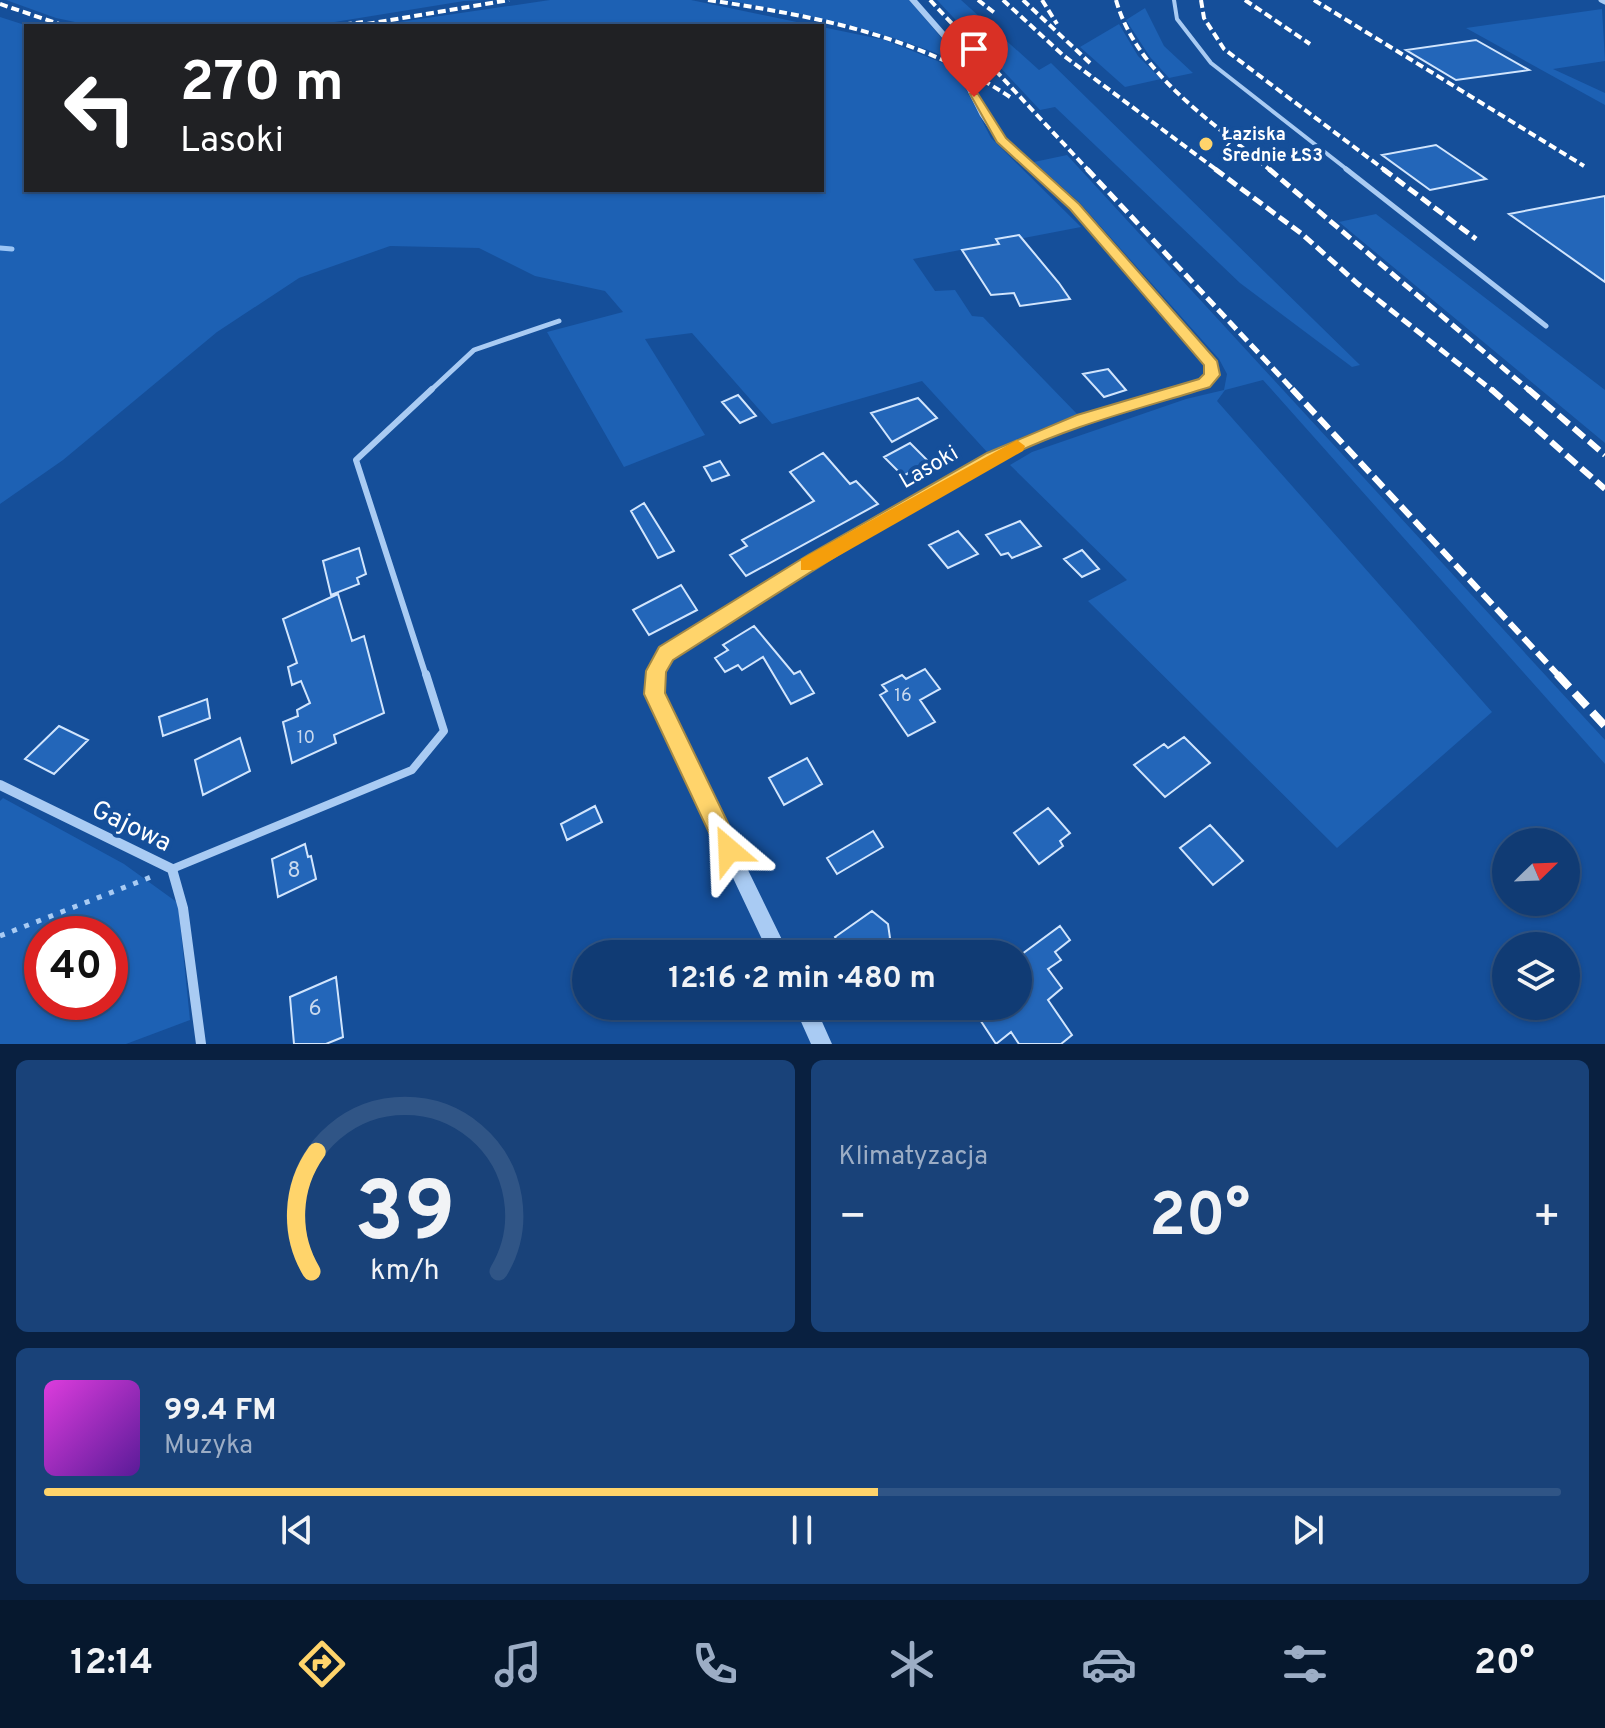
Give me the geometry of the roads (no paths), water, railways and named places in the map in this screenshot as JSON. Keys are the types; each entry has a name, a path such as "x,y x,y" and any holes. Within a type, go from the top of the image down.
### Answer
{"street":[{"name":"Lasoki","path":"772,940 654,694 656,671 666,653 773,585 993,457 1083,420 1205,383 1212,375 1212,364 1074,207 1001,140 984,116 961,66 962,56 913,0"},
{"name":"Gajowa","path":"0,785 172,869 183,908 201,1044"},
{"path":"811,1020 822,1044"}],"lane":[{"path":"1174,0 1177,19 1211,63 1546,326"},
{"path":"172,869 412,770 444,731 356,460 474,350 559,321"}],"waterway":[{"path":"0,248 12,249"}],"railway":[{"path":"367,24 509,0"},
{"path":"708,0 788,13 865,32 939,58 1010,97"},
{"path":"930,0 1089,171"},
{"path":"978,0 996,14"},
{"path":"1003,0 1064,56 1218,171"},
{"path":"1023,0 1090,63"},
{"path":"1042,0 1057,24"},
{"path":"1116,0 1126,27 1141,52 1160,74 1180,96 1271,171"},
{"path":"1201,0 1204,18 1224,49 1386,171"},
{"path":"1245,0 1310,44"},
{"path":"1314,0 1584,166"},
{"path":"0,4 59,24"},
{"path":"348,24 363,22"},
{"path":"1087,169 1294,391"},
{"path":"1215,169 1302,234 1358,284 1493,391"},
{"path":"1269,169 1530,391"},
{"path":"1383,169 1476,239"},
{"path":"1292,389 1559,676"},
{"path":"1491,389 1605,489"},
{"path":"1528,389 1605,455"},
{"path":"1557,674 1605,726"}],"place":[{"name":"Łaziska Średnie ŁS3","path":"1206,144"}]}
